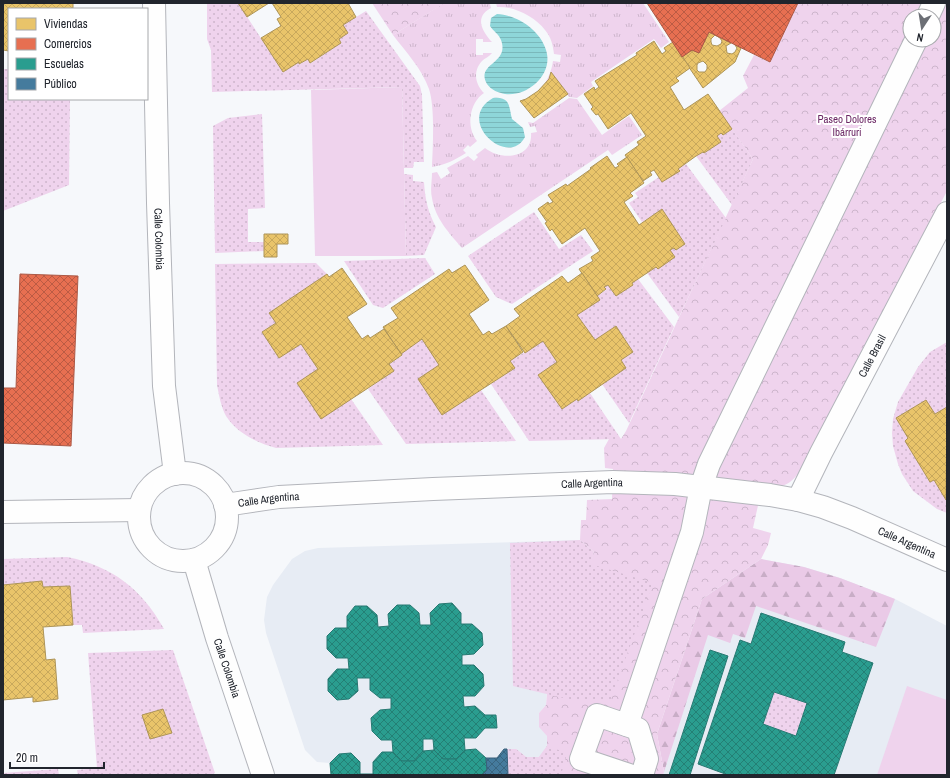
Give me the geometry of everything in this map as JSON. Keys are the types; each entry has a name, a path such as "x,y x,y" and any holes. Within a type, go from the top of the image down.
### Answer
{"street":[{"name":"Calle Colombia","path":"154,3 158,211 164,386 175,474"},
{"path":"627,725 692,532 701,487 709,464 912,48"},
{"name":"Calle Brasil","path":"798,500 947,213"},
{"path":"175,474 190,474 204,479 215,487 225,505 227,512 226,526 221,539 212,550 194,560 172,560 158,554 148,544 140,530 139,510 142,501 150,488 161,479 175,474"},
{"name":"Calle Argentina","path":"225,505 278,497 613,482 675,484 770,495 798,500 823,507 852,518 947,560"},
{"path":"3,512 139,510"},
{"name":"Calle Colombia","path":"194,560 217,638 263,775"},
{"path":"629,775 601,770 581,759 597,715 638,729 647,759 642,775"}],"shaded area":[{"path":"580,540 594,552 547,693 546,705 539,713 547,736 547,746 540,757 526,757 516,749 508,775 331,775 330,763 317,762 305,750 266,633 264,620 267,597 273,585 292,559 305,551 318,548"},
{"path":"761,559 804,567 840,578 895,599 947,626 947,775 663,775 702,599"}],"green space":[{"path":"207,3 238,3 283,72 299,62 300,64 308,59 311,63 341,43 339,39 343,25 366,11 420,86 422,95 424,162 414,162 413,168 404,168 402,87 212,92 211,50 207,39"},
{"path":"372,3 443,3 443,4 393,35"},
{"path":"444,3 495,3 490,4 491,8 486,12 481,20 485,33 492,42 483,42 483,39 476,39 476,55 492,53 482,61 476,74 477,82 484,93 479,97 472,109 470,122 471,129 477,141 470,147 468,145 463,150 466,153 462,156 446,164 432,167 433,117 429,89 418,68 393,35"},
{"path":"496,3 643,3 669,42 661,48 654,39 591,82 593,86 577,98 569,97 567,94 534,118 520,101 538,91 549,75 553,61 560,62 561,55 554,54 549,35 536,21 517,10 497,7"},
{"name":"Paseo Dolores Ibárruri","path":"798,3 947,3 947,191 802,468 790,482 785,485 777,486 763,483 753,528 771,533 768,545 761,559 702,599 657,734 664,772 663,775 508,775 507,749 516,749 526,757 539,757 547,746 547,736 539,727 539,713 546,705 547,694 594,552 580,540 581,520 586,520 587,500 612,499 613,469 605,468 604,448 609,439 621,439 626,431 753,159 719,111 748,88 743,76 754,55 770,62"},
{"path":"3,69 8,69 8,100 70,100 69,185 3,211"},
{"path":"402,87 406,256 315,256 311,90"},
{"path":"569,98 577,99 602,135 629,116 642,135 612,155 608,150 462,248 443,225 436,212 431,195 432,173 437,172 441,179 450,173 447,168 468,156 474,161 478,157 476,155 485,148 499,155 507,156 522,153 530,142 531,133 537,132 535,126 530,127 528,122 533,123"},
{"path":"262,114 265,208 248,209 248,242 264,242 264,251 215,253 213,126 228,118"},
{"path":"732,129 753,159 732,205 696,156 703,152 704,153 721,142 717,136 721,133 723,135"},
{"path":"686,164 726,218 679,317 647,273 656,267 658,269 674,257 670,250 674,248 676,250 685,244 662,210 642,222 629,203 638,197 635,193 659,177 662,182 679,171 678,169"},
{"path":"404,174 413,175 413,181 424,182 427,205 436,227 424,255 406,256"},
{"path":"534,212 559,249 581,235 593,251 512,304 496,297 468,256"},
{"path":"425,258 435,274 383,308 373,305 344,261"},
{"path":"316,263 327,274 269,313 276,323 262,332 279,358 301,344 318,369 335,409 351,399 383,445 276,448 255,440 236,427 226,416 220,401 217,385 215,264"},
{"path":"638,279 674,327 629,423 602,384 626,368 621,360 633,352 616,326 595,340 577,315 597,296 606,290 604,287 608,285 616,296 633,285 632,283"},
{"path":"422,339 439,365 456,406 481,390 516,441 406,444 368,389 393,371 389,364 402,356 401,354"},
{"path":"543,341 557,362 539,375 562,409 577,399 578,401 590,393 621,439 529,441 491,384 515,368 510,361"},
{"path":"947,342 947,407 935,414 926,400 896,418 908,438 905,441 930,482 934,480 947,500 947,513 937,509 913,491 902,474 898,464 893,446 892,433 893,419 898,402 918,367 930,352"},
{"path":"580,540 594,552 591,564 653,583 610,701 576,701 513,686 510,543"},
{"path":"67,557 98,566 124,581 146,602 164,629 83,633 82,625 73,625 70,586 43,587 42,581 3,585 3,559"},
{"path":"761,559 804,567 840,578 895,599 876,647 756,606 745,638 733,634 730,643 708,635 664,772 657,734 702,599"},
{"path":"173,650 215,773 210,775 78,775 77,770 97,768 88,653"},
{"path":"907,686 947,700 947,775 877,775"},
{"path":"774,692 807,703 796,736 763,724"},
{"path":"547,746 567,753 561,775 508,775 507,749 516,749 526,757 539,757"},
{"path":"58,769 59,775 3,775 3,773"}],"water":[{"path":"497,14 512,17 527,25 539,36 546,50 547,59 543,75 530,88 522,92 505,94 493,90 487,84 485,72 501,54 502,48 500,38 490,26 491,18"},
{"path":"493,98 499,98 506,101 512,119 523,128 525,137 517,145 507,148 497,145 488,138 482,128 479,118 482,107"}],"building: Viviendas":[{"path":"3,3 73,3 73,8 8,8 8,51 3,50"},
{"path":"238,3 269,3 247,17"},
{"path":"272,3 348,3 356,17 343,25 348,33 339,39 341,43 310,63 308,59 299,64 299,62 283,72 261,38 281,26 277,19 281,17"},
{"path":"709,32 715,35 731,43 726,46 727,53 732,54 735,52 737,48 735,45 741,48 735,62 703,88 682,57 692,50 699,53","holes":["715,35 722,41 721,44 717,46 712,45 711,39","703,61 707,65 707,69 705,72 699,72 697,70 697,65"]},
{"path":"654,41 662,54 666,51 664,48 673,42 690,68 676,78 679,81 670,87 684,110 708,94 732,129 723,135 721,133 717,136 721,142 704,153 703,152 696,156 678,169 680,171 662,182 654,170 650,172 652,175 643,181 625,155 639,145 637,142 646,136 631,113 608,129 598,114 596,115 591,109 593,107 584,94 594,87 595,90 599,87 595,81 637,55 636,53"},
{"path":"551,72 568,94 534,118 520,101 538,91 549,79"},
{"path":"607,156 615,168 619,166 617,164 627,157 644,183 630,193 633,196 624,202 639,225 662,209 685,244 676,250 674,248 670,250 675,257 658,269 656,267 616,296 608,285 604,287 606,289 597,296 579,269 593,261 591,257 600,251 585,228 562,244 552,229 550,231 545,223 547,222 538,209 548,202 549,204 553,202 548,195 566,184 567,186"},
{"path":"264,234 288,234 288,244 277,244 277,257 264,257"},
{"path":"465,265 489,300 469,314 483,335 489,331 492,334 506,326 523,352 510,361 515,368 442,415 418,379 439,365 422,339 401,354 383,327 398,318 391,308 449,269 452,273"},
{"path":"342,268 367,304 347,317 362,339 368,335 370,338 384,329 402,355 389,364 394,371 321,419 297,383 318,369 301,344 279,358 262,332 276,323 269,313 327,274 329,277"},
{"path":"582,273 600,300 577,315 595,340 616,326 633,352 621,360 626,368 578,401 577,399 562,409 538,375 557,362 543,341 525,353 506,326 520,316 514,309 562,276 568,283"},
{"path":"926,400 935,414 947,407 946,500 934,480 930,482 905,441 908,438 896,418"},
{"path":"42,581 43,587 70,586 73,625 43,627 46,660 55,659 58,699 33,702 33,697 3,700 3,585"},
{"path":"163,709 172,733 150,739 142,715"}],"building: Comercios":[{"path":"647,3 798,3 770,62 709,32 699,53 692,50 682,57"},
{"path":"20,274 78,276 71,446 3,443 3,388 16,388"}],"building: Escuelas":[{"path":"452,603 461,613 461,624 472,624 482,633 483,645 474,654 462,655 462,665 474,665 483,674 484,686 475,696 463,696 464,707 475,706 485,715 496,715 497,728 485,728 476,738 464,738 465,750 456,759 443,759 434,750 433,739 423,739 423,751 414,761 402,761 393,752 392,740 381,740 372,731 371,718 380,710 391,709 391,698 380,698 370,690 370,678 357,678 358,691 349,699 337,700 328,691 328,679 337,669 349,669 348,658 336,658 327,649 327,636 335,628 347,628 347,616 355,606 367,606 377,615 378,627 389,626 388,614 397,605 410,605 419,613 420,625 431,625 430,613 439,604"},
{"path":"761,613 845,642 842,652 873,663 834,775 728,775 698,764 740,640 751,644","holes":["774,692 807,703 796,736 763,724"]},
{"path":"710,650 728,656 690,775 669,775"},
{"path":"476,749 486,758 487,770 482,775 331,775 330,763 339,754 351,753 360,762 360,774 373,774 373,762 382,752 393,752 402,761 414,761 423,751 434,750 443,759 456,759 465,750"}],"building: Público":[{"path":"504,749 507,749 508,775 482,775 487,770 486,758 497,758"}]}
